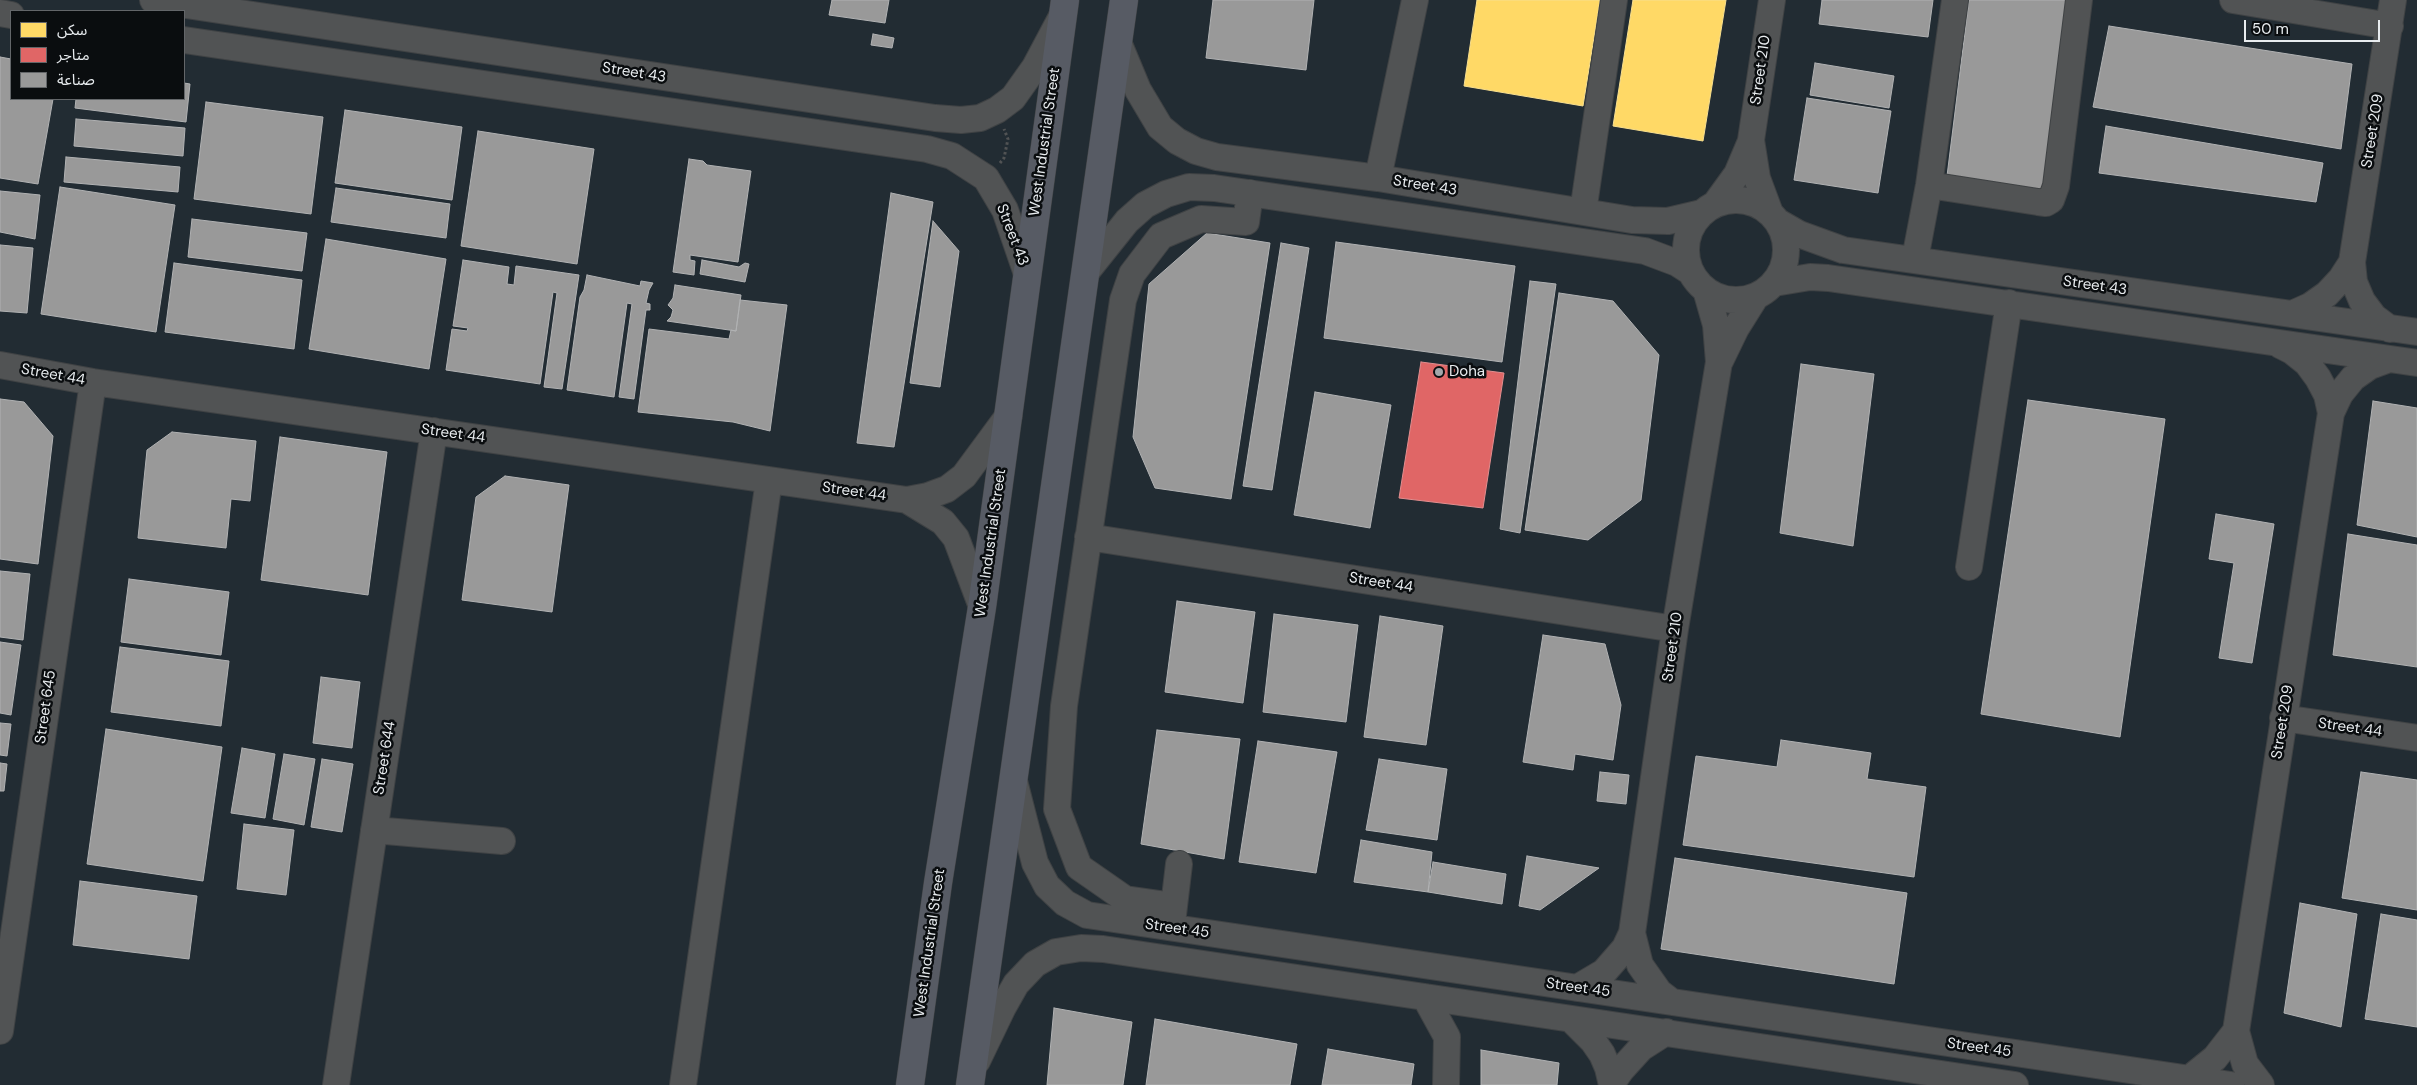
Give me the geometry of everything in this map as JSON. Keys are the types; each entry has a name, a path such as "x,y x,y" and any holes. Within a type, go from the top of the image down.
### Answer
{"main road":[{"path":"971,1078 1124,0"},
{"name":"West Industrial Street","path":"910,1085 938,883 982,607 1064,6"}],"street":[{"name":"Street 43","path":"153,0 190,3 935,118 961,120 980,118 997,110 1012,98 1024,83 1064,6"},
{"path":"1378,178 1415,0"},
{"path":"1583,212 1614,0"},
{"name":"Street 210","path":"1709,208 1736,174 1751,140 1772,0"},
{"path":"1915,259 1929,186 1955,0"},
{"path":"1929,186 2046,203 2051,200 2056,186 2079,0"},
{"path":"2233,0 2390,26"},
{"name":"Street 209","path":"2390,329 2374,317 2362,301 2354,282 2352,262 2393,0"},
{"name":"Street 43","path":"185,40 927,149 952,156 986,178 1005,210 1027,274"},
{"name":"Street 43","path":"1118,42 1138,90 1160,127 1177,141 1196,151 1217,157 1378,178 1583,212 1650,221 1677,219 1709,208"},
{"name":"Street 210","path":"1751,140 1756,178 1774,217"},
{"path":"1087,271 1127,222 1145,205 1166,194 1189,187 1214,188 1645,251 1677,263 1698,281 1725,299 1746,299 1765,290 1785,264 1787,254 1783,232 1774,217 1761,206 1745,200 1727,200 1709,208 1694,222 1687,240 1687,260 1698,281"},
{"path":"1179,864 1172,917 1125,899 1079,867 1057,809 1064,706 1123,300 1132,274 1161,236 1201,219 1246,222 1250,193"},
{"name":"Street 43","path":"1774,217 1799,234 1843,250 2417,332"},
{"name":"Street 209","path":"2292,314 2310,306 2327,294 2341,279 2352,262"},
{"name":"Street 43","path":"1765,290 1810,277 1828,278 2417,363"},
{"name":"Street 210","path":"1576,988 1591,981 1610,967 1625,948 1632,934 1675,629 1719,362 1716,325 1698,281"},
{"name":"Street 210","path":"1719,362 1736,328 1765,290"},
{"path":"1969,567 2009,303"},
{"name":"Street 209","path":"2276,342 2292,351 2307,363 2327,395 2331,413"},
{"name":"Street 209","path":"2261,1085 2245,1064 2236,1031 2331,413 2340,394 2353,378 2370,366 2389,359"},
{"name":"Street 44","path":"0,365 93,382 907,500 928,496 947,489 964,476 1009,415"},
{"name":"Street 645","path":"0,1031 93,382"},
{"name":"Street 644","path":"336,1085 434,431"},
{"path":"683,1085 769,480"},
{"name":"Street 44","path":"907,500 943,522 956,538 982,607"},
{"name":"Street 44","path":"1088,536 1675,629"},
{"name":"Street 44","path":"2283,718 2417,738"},
{"name":"Street 45","path":"1014,778 1035,864 1047,886 1065,903 1087,915 1172,917 1576,988 2230,1085"},
{"path":"374,830 502,841"},
{"name":"Street 210","path":"1632,934 1640,966 1659,992 1672,1002"},
{"name":"Street 45","path":"971,1078 1002,1007 1016,984 1035,964 1056,952 1081,948 1103,949 2015,1085"},
{"path":"1425,997 1447,1037 1446,1085"},
{"path":"1570,1019 1598,1047 1608,1068 1612,1084"},
{"name":"Street 209","path":"2188,1079 2215,1058 2236,1031"},
{"path":"1612,1084 1621,1070 1641,1048 1666,1032"}],"path":[{"path":"986,178 1004,158 1008,139 997,110"}],"shaded area":[{"path":"0,0 2417,0 2417,1085 0,1085"}],"building: سكن":[{"path":"1477,0 1600,0 1583,106 1464,86"},
{"path":"1633,0 1726,0 1703,141 1613,126"}],"building: متاجر":[{"path":"1421,362 1504,373 1483,508 1399,498"}],"building: صناعة":[{"path":"832,0 889,0 885,23 829,15"},
{"path":"1213,0 1314,0 1306,70 1206,58"},
{"path":"1822,0 1933,0 1928,37 1819,24"},
{"path":"1969,0 2074,0 2049,193 1947,176"},
{"path":"2109,26 2352,64 2341,149 2093,107"},
{"path":"873,34 894,38 892,48 871,45"},
{"path":"0,57 10,59 10,100 53,100 38,184 0,178"},
{"path":"1815,63 1894,76 1889,108 1810,95"},
{"path":"185,83 190,84 186,122 75,108 76,100 185,100"},
{"path":"1807,98 1891,111 1878,193 1794,180"},
{"path":"206,102 323,117 311,214 194,199"},
{"path":"345,110 462,127 452,200 335,183"},
{"path":"76,119 185,128 183,156 74,146"},
{"path":"2106,126 2323,163 2316,202 2099,173"},
{"path":"478,131 594,149 577,264 461,246"},
{"path":"66,157 180,167 178,192 64,182"},
{"path":"689,159 703,161 707,165 751,171 738,262 690,255 690,260 695,261 694,275 673,272"},
{"path":"60,187 175,205 156,332 41,314"},
{"path":"336,188 450,204 446,238 331,222"},
{"path":"0,191 40,195 35,239 0,232"},
{"path":"891,193 933,202 894,447 857,443"},
{"path":"192,219 307,233 302,271 188,257"},
{"path":"933,221 959,251 940,387 910,383"},
{"path":"1207,233 1270,243 1231,499 1155,488 1133,437 1149,284"},
{"path":"326,239 446,259 429,369 309,349"},
{"path":"1336,242 1515,266 1502,362 1324,338"},
{"path":"1281,243 1309,248 1272,490 1243,486"},
{"path":"0,245 33,248 27,313 0,311"},
{"path":"463,260 509,267 507,284 514,285 516,266 579,275 562,389 544,387 557,293 553,292 540,384 446,370 452,329 467,331 468,328 453,326"},
{"path":"702,260 739,267 745,263 749,264 745,282 700,274"},
{"path":"174,263 302,280 294,349 165,332"},
{"path":"587,275 640,286 641,281 653,283 646,303 650,304 650,310 646,310 634,399 619,397 632,304 627,303 614,397 567,390 580,297 584,290"},
{"path":"1530,281 1556,284 1520,533 1500,529"},
{"path":"675,285 741,295 736,331 667,321 671,317 673,310 668,305 673,298"},
{"path":"1559,293 1613,301 1659,355 1641,500 1588,540 1525,530"},
{"path":"740,300 787,305 770,431 733,422 638,412 649,329 729,339 731,330 736,331"},
{"path":"1801,364 1874,374 1853,546 1780,533"},
{"path":"1315,392 1391,405 1370,528 1294,515"},
{"path":"0,399 24,402 53,436 38,564 0,559"},
{"path":"2028,400 2165,419 2120,737 1981,714"},
{"path":"2373,401 2417,408 2417,537 2357,525"},
{"path":"172,432 256,441 250,501 231,499 226,548 138,538 147,450"},
{"path":"280,437 387,452 368,595 261,580"},
{"path":"505,476 569,485 552,612 462,600 476,497"},
{"path":"2216,514 2274,524 2252,663 2219,658 2234,563 2209,559"},
{"path":"2348,534 2417,545 2417,667 2333,655"},
{"path":"0,571 30,574 23,640 0,637"},
{"path":"129,579 229,592 221,655 121,642"},
{"path":"1177,601 1255,612 1243,703 1165,692"},
{"path":"1274,614 1358,625 1346,722 1263,712"},
{"path":"1380,616 1443,626 1426,745 1364,737"},
{"path":"1543,635 1605,644 1621,705 1613,760 1575,754 1573,770 1523,762"},
{"path":"0,642 21,645 11,715 0,713"},
{"path":"120,647 229,661 221,726 111,712"},
{"path":"321,677 360,682 352,748 313,743"},
{"path":"0,723 11,724 7,756 0,755"},
{"path":"106,729 222,747 203,881 87,864"},
{"path":"1157,730 1240,739 1224,859 1141,844"},
{"path":"1781,740 1871,753 1867,779 1926,787 1914,877 1683,845 1696,756 1777,767"},
{"path":"1258,741 1337,752 1316,873 1239,862"},
{"path":"242,748 275,754 265,818 231,813"},
{"path":"284,754 315,759 304,825 273,819"},
{"path":"322,759 353,764 342,832 311,827"},
{"path":"1379,759 1447,769 1437,840 1366,830"},
{"path":"0,763 7,764 4,791 0,791"},
{"path":"1600,772 1629,775 1626,804 1597,801"},
{"path":"2361,772 2417,780 2417,910 2342,898"},
{"path":"244,824 294,830 286,895 237,889"},
{"path":"1361,840 1432,852 1428,892 1354,882"},
{"path":"1527,856 1599,868 1540,910 1519,906"},
{"path":"1675,858 1907,893 1894,984 1661,949"},
{"path":"1433,862 1506,874 1502,904 1428,892"},
{"path":"80,881 197,896 189,959 73,945"},
{"path":"2300,903 2357,914 2341,1027 2284,1013"},
{"path":"2381,914 2417,920 2417,1027 2365,1019"},
{"path":"1054,1008 1132,1022 1123,1085 1047,1085"},
{"path":"1155,1019 1297,1044 1290,1085 1146,1085"},
{"path":"1328,1049 1414,1064 1411,1085 1322,1085"},
{"path":"1481,1050 1559,1063 1557,1085 1481,1085"}],"place":[{"name":"Doha","path":"1439,372"}]}
